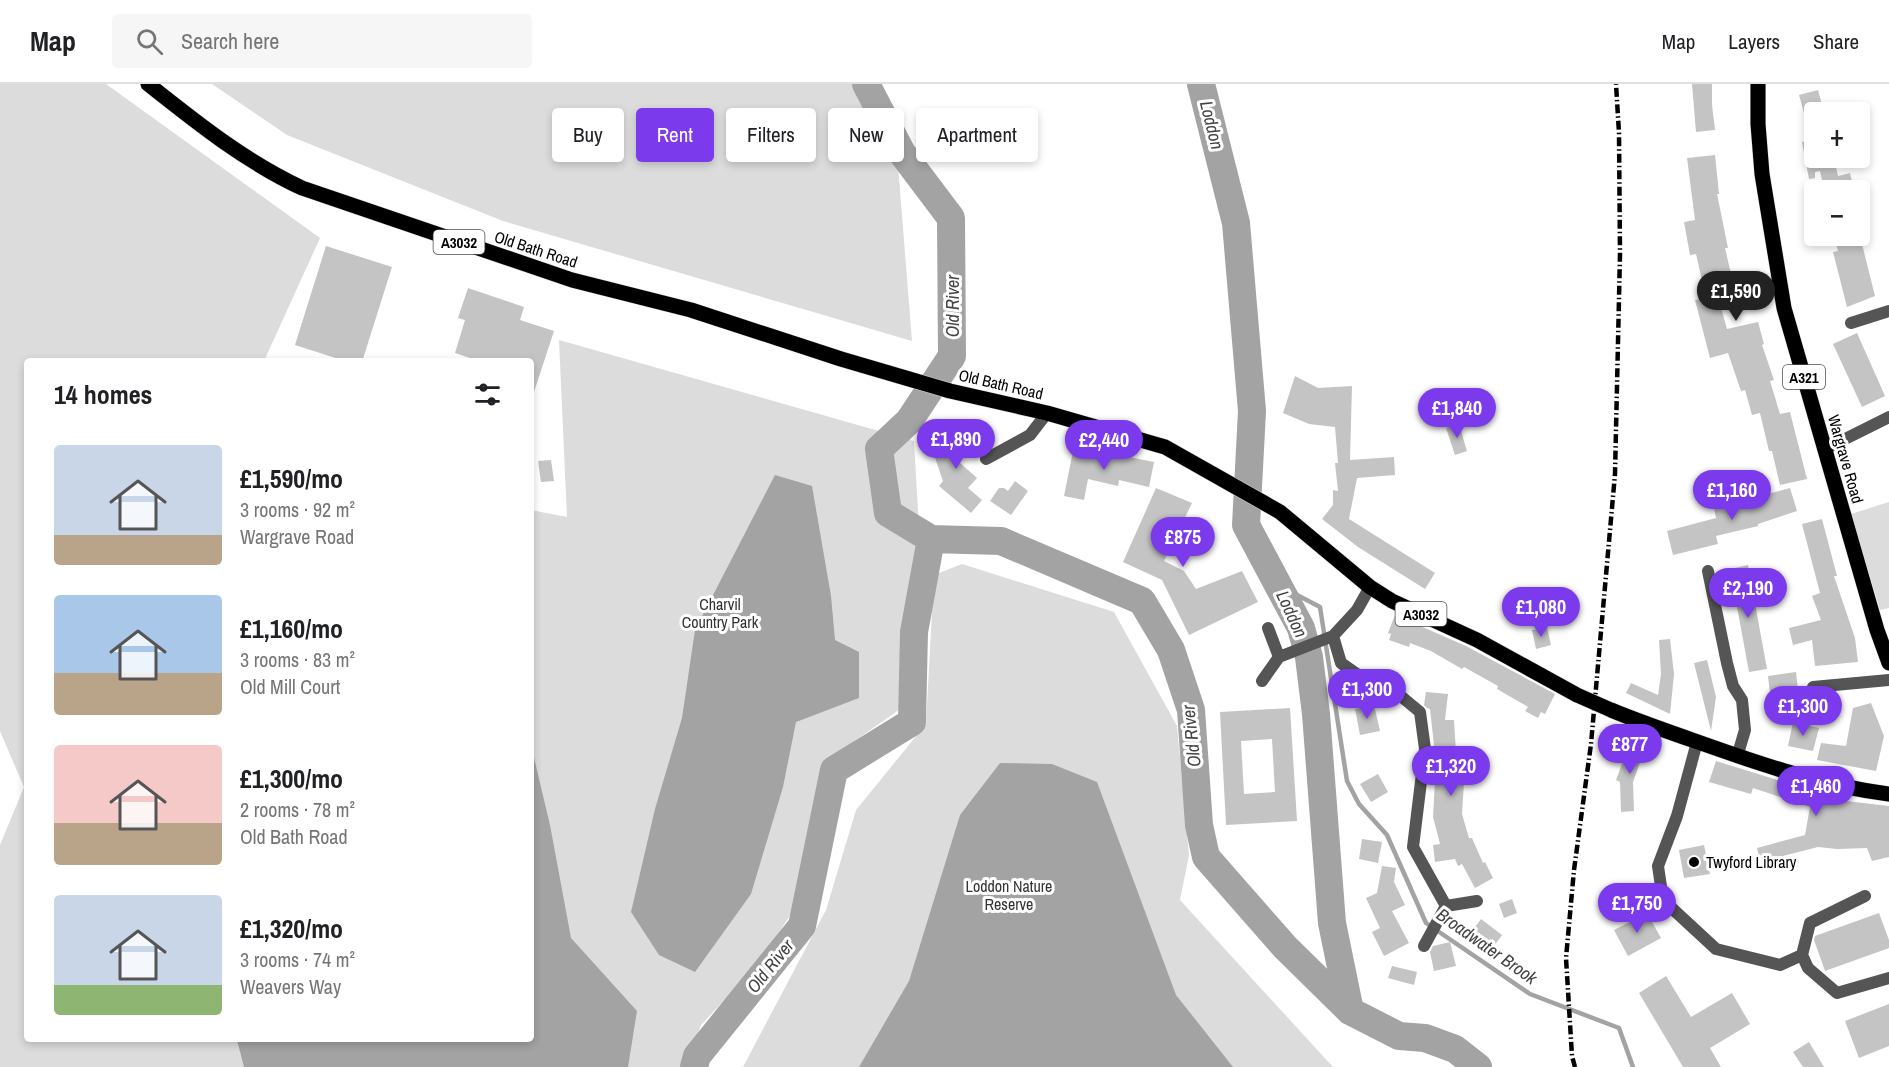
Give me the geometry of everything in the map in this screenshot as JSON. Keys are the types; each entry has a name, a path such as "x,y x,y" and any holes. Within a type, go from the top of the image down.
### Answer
{"main road":[{"name":"Old Bath Road","path":"148,84 221,140 271,173 302,188 572,280 691,310 950,391 1047,413 1165,447 1280,512 1370,587 1392,601 1477,640 1577,695 1644,724 1737,757 1860,791 1889,794"},
{"name":"Wargrave Road","path":"1758,84 1762,174 1784,308 1877,630 1889,663"}],"street":[{"path":"1851,323 1889,311"},
{"path":"986,459 1030,435 1047,413"},
{"path":"1825,449 1889,417"},
{"path":"1708,571 1733,686 1742,700 1745,730 1737,757"},
{"path":"1262,681 1284,655 1331,637 1357,609 1370,587"},
{"path":"1268,628 1284,655"},
{"path":"1331,637 1341,663 1368,682 1391,688 1420,712 1425,749 1413,847 1446,906"},
{"path":"1813,687 1889,680"},
{"path":"1697,742 1677,816 1658,866 1663,900 1716,949 1780,965 1802,956"},
{"path":"1865,896 1810,923 1802,956 1808,968 1837,993 1889,978"},
{"path":"1446,906 1477,901"},
{"path":"1424,946 1446,906"}],"green space":[{"name":"Charvil Country Park","path":"0,84 106,84 320,238 265,358 24,358 24,787 0,731"},
{"path":"212,84 867,84 876,108 828,108 828,162 897,162 912,341 503,221 287,135"},
{"name":"Charvil Country Park","path":"559,340 914,441 920,545 901,626 903,707 826,761 796,906 759,963 701,1025 685,1067 0,1067 0,845 24,787 24,1042 534,1042 534,511 567,517"},
{"path":"1889,502 1889,608 1880,610 1851,514"},
{"name":"Loddon Nature Reserve","path":"962,564 1114,612 1177,726 1189,855 1180,900 1333,1067 743,1067 826,910 856,810 926,724 934,575"}],"shaded area":[{"path":"775,475 812,486 831,596 835,640 859,652 859,698 796,722 783,787 751,894 695,972 659,955 631,912 655,809 682,718 695,630"},
{"path":"534,758 550,825 571,938 637,1011 628,1067 244,1067 238,1042 534,1042"},
{"path":"1000,763 1052,764 1097,782 1176,995 1233,1067 859,1067 909,981 960,815"}],"building":[{"path":"1692,84 1712,84 1715,130 1696,132"},
{"path":"1818,90 1821,102 1804,102 1804,113 1799,95"},
{"path":"1715,155 1719,194 1717,194 1732,278 1714,282 1727,329 1758,322 1764,344 1762,345 1774,380 1770,381 1780,414 1790,412 1807,479 1780,485 1760,413 1752,415 1745,390 1741,391 1728,353 1710,358 1695,300 1706,298 1696,254 1690,255 1684,222 1695,220 1687,158"},
{"path":"1807,168 1836,168 1838,176 1850,173 1852,180 1822,180 1820,171 1815,172 1815,178 1809,179"},
{"path":"326,246 392,267 363,358 336,358 295,345"},
{"path":"1837,246 1862,246 1875,296 1847,307 1833,252 1838,251"},
{"path":"468,288 524,307 520,320 554,331 534,392 534,358 470,358 455,353 465,320 458,318"},
{"path":"1857,333 1885,396 1862,407 1833,344"},
{"path":"1295,376 1318,388 1352,386 1350,460 1394,457 1395,475 1357,478 1349,519 1435,573 1425,589 1358,547 1322,519 1333,505 1333,490 1338,491 1335,427 1309,424 1283,413"},
{"path":"1459,424 1467,451 1455,455 1446,428"},
{"path":"965,430 971,449 951,455 977,478 968,488 982,500 971,513 939,486 943,481 933,452 938,451 935,440"},
{"path":"1074,446 1154,462 1149,487 1119,480 1118,486 1088,479 1084,500 1064,496"},
{"path":"551,460 554,481 541,482 538,461"},
{"path":"1015,481 1028,491 1011,515 990,501 999,488 1008,491"},
{"path":"1156,488 1192,503 1164,561 1184,571 1196,589 1242,571 1258,602 1189,635 1162,580 1123,562"},
{"path":"1790,488 1797,511 1758,524 1758,526 1716,536 1718,544 1673,555 1667,531 1716,518 1714,508"},
{"path":"1822,519 1837,576 1834,576 1855,638 1858,662 1815,666 1812,640 1793,645 1789,628 1821,620 1812,596 1820,593 1802,524"},
{"path":"1748,565 1767,669 1749,672 1730,569"},
{"path":"1395,615 1466,646 1555,694 1545,714 1541,712 1538,718 1525,711 1528,707 1497,689 1498,686 1431,651 1410,643 1409,647 1389,640 1391,634 1388,633"},
{"path":"1547,627 1551,645 1536,649 1532,630"},
{"path":"1670,639 1674,674 1670,714 1626,693 1631,683 1658,695 1661,674 1659,640"},
{"path":"1707,660 1716,697 1711,731 1694,663"},
{"path":"1796,672 1799,698 1771,702 1768,676"},
{"path":"1426,692 1448,694 1445,720 1454,720 1456,752 1459,752 1459,782 1464,782 1462,814 1469,838 1472,838 1483,863 1485,862 1493,878 1475,888 1462,864 1458,866 1455,859 1435,862 1433,845 1440,844 1433,817 1434,745 1430,709 1424,705"},
{"path":"1871,703 1884,736 1876,771 1817,760 1821,743 1846,746 1853,708"},
{"path":"1374,705 1380,731 1360,735 1355,709"},
{"path":"1290,708 1297,821 1226,825 1220,712","holes":["1272,739 1275,792 1244,794 1241,741"]},
{"path":"1793,722 1819,728 1813,751 1788,746"},
{"path":"1631,740 1646,746 1633,782 1634,811 1621,812 1620,782 1616,780"},
{"path":"1716,761 1846,801 1889,806 1889,857 1872,861 1867,848 1818,847 1760,862 1757,848 1805,835 1810,807 1753,788 1751,794 1709,782"},
{"path":"1378,774 1388,792 1371,802 1360,784"},
{"path":"1362,839 1382,842 1378,863 1359,859"},
{"name":"Twyford Library","path":"1704,845 1710,874 1684,878 1679,850"},
{"path":"1382,866 1396,868 1394,882 1405,905 1392,911 1409,943 1384,956 1372,932 1380,928 1366,898 1377,893"},
{"path":"1512,899 1517,913 1504,918 1499,904"},
{"path":"1647,913 1661,938 1628,956 1614,930"},
{"path":"1879,913 1889,940 1889,948 1825,971 1814,940 1815,936"},
{"path":"1481,919 1502,935 1488,954 1467,938"},
{"path":"1450,942 1456,966 1434,971 1430,952 1433,946"},
{"path":"1392,966 1417,972 1414,985 1388,978"},
{"path":"1666,976 1691,1017 1732,993 1750,1024 1710,1048 1721,1067 1683,1067 1639,993"},
{"path":"1889,1004 1889,1046 1859,1058 1845,1021"},
{"path":"1809,1042 1824,1067 1803,1067 1793,1052"}],"waterway":[{"name":"Old River","path":"866,84 902,153 951,218 952,356 909,421 879,449 888,513 931,539 1001,541 1142,601 1171,650 1191,710 1199,825 1206,857 1285,947 1350,1011 1399,1036 1425,1038 1455,1049 1478,1067"},
{"name":"Loddon","path":"1201,84 1236,223 1252,411 1246,525 1301,628 1309,657 1316,714 1332,923 1350,1011"},
{"name":"Old River","path":"694,1067 697,1056 802,926 834,770 912,722 914,632 931,539"},
{"name":"Broadwater Brook","path":"1276,584 1320,607 1347,781 1359,804 1387,835 1426,923 1530,994 1619,1028 1633,1067"}],"railway":[{"path":"1575,1067 1572,1056 1566,958 1574,870 1591,744 1615,474 1620,254 1619,133 1616,84"}],"place":[{"name":"Twyford Library","path":"1694,862"}]}
